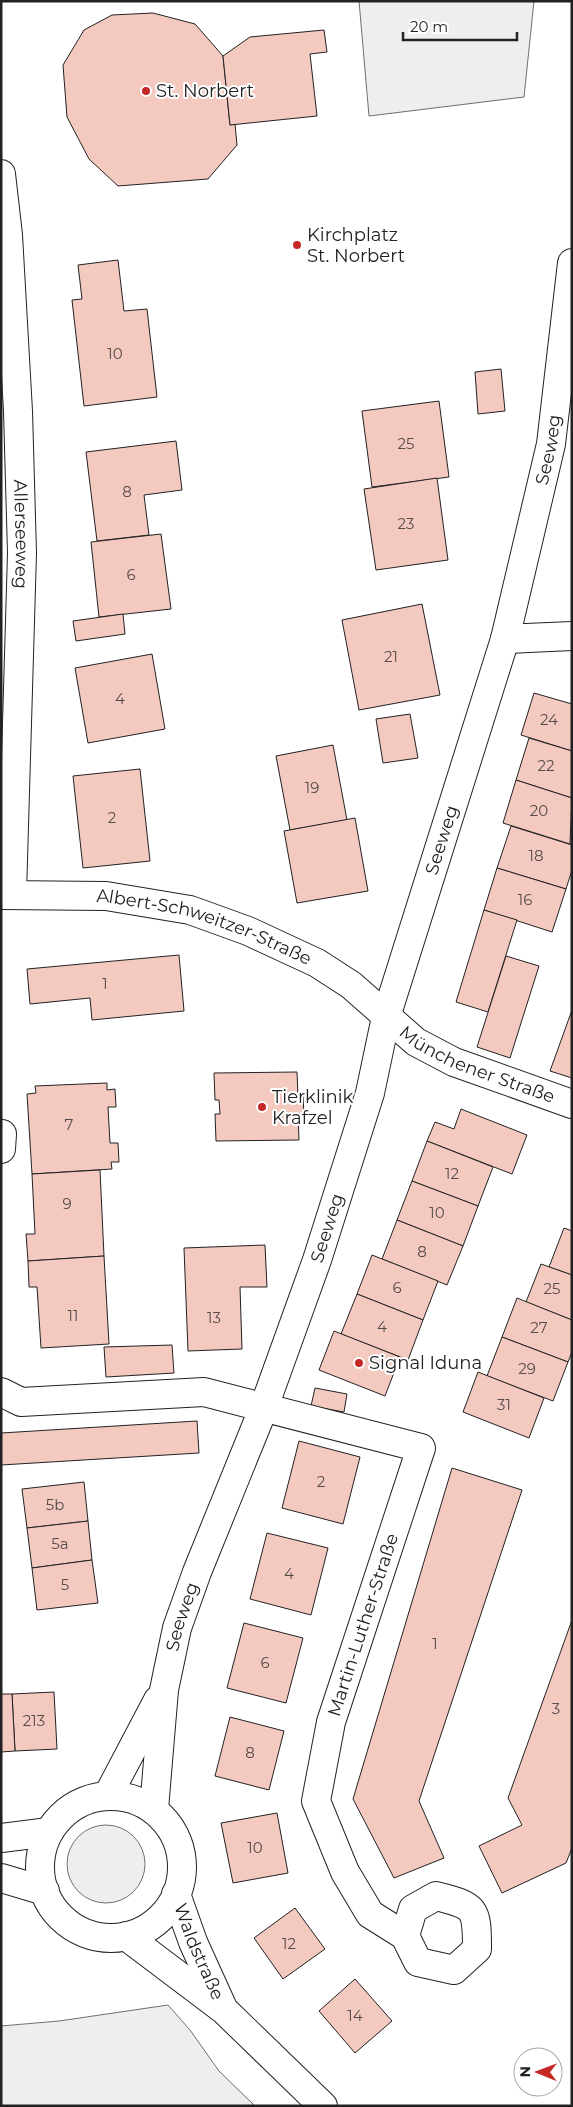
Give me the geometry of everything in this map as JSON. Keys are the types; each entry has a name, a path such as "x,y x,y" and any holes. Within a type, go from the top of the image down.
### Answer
{"street":[{"name":"Allerseeweg","path":"1,174 8,235 16,372 22,553 7,895"},
{"name":"Seeweg","path":"154,1810 164,1690 178,1628 197,1572 264,1407 317,1260 370,1094 386,1017 505,639 551,444 572,263"},
{"path":"505,639 572,636"},
{"name":"Albert-Schweitzer-Straße","path":"7,895 106,896 190,910 248,931 317,963 351,985 386,1017"},
{"name":"Münchener Straße","path":"386,1017 416,1042 454,1062 572,1104"},
{"path":"1,1392 21,1402 204,1392 264,1407"},
{"name":"Martin-Luther-Straße","path":"264,1407 421,1448 331,1722 316,1801 345,1872 370,1914 404,1936"},
{"name":"Seeweg","path":"108,1795 164,1690"},
{"path":"108,1795 132,1798 154,1810 170,1827 179,1849 181,1872 176,1894 164,1913 147,1928 126,1936 103,1938 82,1932 63,1919 49,1902 40,1879 41,1855 48,1832 63,1813 84,1800 108,1795"},
{"path":"1,1838 48,1832"},
{"path":"1,1878 45,1891"},
{"name":"Waldstraße","path":"176,1894 193,1942 224,2010"},
{"name":"Waldstraße","path":"126,1936 224,2010 323,2106"}],"shaded area":[{"path":"359,1 534,1 524,97 369,116"},
{"path":"106,1825 121,1828 138,1842 142,1849 145,1864 142,1879 128,1896 121,1900 106,1903 91,1900 74,1886 70,1879 67,1864 70,1849 84,1832 91,1828"},
{"path":"168,2005 190,2030 219,2071 255,2106 1,2106 1,2026 59,2021"}],"building":[{"name":"St. Norbert","path":"153,13 195,24 223,56 230,125 235,124 237,145 208,179 118,186 89,159 67,117 63,65 84,30 112,15"},
{"path":"324,30 327,52 310,54 317,116 230,125 223,56 250,37"},
{"path":"118,260 124,311 147,309 157,397 84,406 72,300 82,299 78,265"},
{"path":"501,369 505,411 478,414 475,372"},
{"path":"439,401 449,477 372,487 362,411"},
{"path":"176,441 182,490 144,495 149,535 97,541 86,452"},
{"path":"437,478 448,560 376,570 364,489"},
{"path":"161,534 171,609 99,617 91,542"},
{"path":"422,604 440,695 359,710 342,620"},
{"path":"123,614 125,634 76,641 73,621"},
{"path":"152,654 165,729 88,743 75,668"},
{"path":"534,693 572,704 572,751 521,735"},
{"path":"410,714 418,758 383,763 376,719"},
{"path":"529,738 572,751 572,798 516,780"},
{"path":"333,745 347,820 290,830 276,756"},
{"path":"140,769 150,861 83,868 73,776"},
{"path":"516,780 572,798 570,844 503,823"},
{"path":"355,818 368,891 297,903 284,831"},
{"path":"511,826 572,845 572,870 566,889 497,868"},
{"path":"497,868 566,889 552,932 484,910"},
{"path":"484,910 517,920 488,1012 456,1002"},
{"path":"179,955 184,1011 92,1020 90,998 30,1004 27,969"},
{"path":"506,956 539,966 510,1058 477,1047"},
{"path":"572,1010 572,1078 550,1071"},
{"name":"Tierklinik Krafzel","path":"297,1072 298,1096 303,1096 304,1115 298,1115 299,1140 216,1141 215,1114 220,1114 219,1100 215,1100 214,1073"},
{"path":"107,1083 107,1090 115,1089 116,1107 108,1107 110,1143 118,1143 119,1162 111,1162 112,1169 32,1174 27,1094 36,1093 35,1086"},
{"path":"461,1109 527,1135 512,1174 427,1141 435,1122 454,1129"},
{"path":"427,1141 493,1167 478,1206 412,1181"},
{"path":"100,1170 104,1256 28,1261 26,1234 35,1234 32,1174"},
{"path":"412,1181 478,1206 463,1246 397,1220"},
{"path":"397,1220 463,1246 447,1285 382,1259"},
{"path":"564,1228 572,1231 572,1275 549,1267"},
{"path":"265,1245 267,1287 240,1287 242,1349 188,1351 184,1248"},
{"path":"372,1255 438,1281 423,1320 357,1294"},
{"path":"104,1256 109,1344 41,1348 37,1287 29,1287 28,1261"},
{"path":"541,1264 572,1275 572,1320 526,1302"},
{"path":"357,1294 423,1320 408,1360 341,1334"},
{"path":"517,1298 572,1320 572,1352 568,1362 502,1337"},
{"name":"Signal Iduna","path":"334,1331 400,1357 385,1396 319,1370"},
{"path":"502,1337 568,1362 553,1401 487,1376"},
{"path":"172,1345 174,1373 106,1377 104,1347"},
{"path":"478,1372 544,1398 529,1438 463,1412"},
{"path":"315,1388 347,1394 344,1412 311,1406"},
{"path":"197,1421 199,1453 1,1465 1,1433"},
{"path":"299,1441 360,1457 343,1524 282,1508"},
{"path":"452,1468 522,1490 419,1801 444,1858 394,1878 353,1799"},
{"path":"84,1482 88,1521 27,1528 22,1489"},
{"path":"88,1521 92,1560 32,1568 27,1528"},
{"path":"267,1533 328,1548 311,1615 250,1599"},
{"path":"92,1560 98,1603 37,1610 32,1568"},
{"path":"572,1620 572,1848 566,1863 502,1893 479,1846 522,1825 508,1798"},
{"path":"244,1623 303,1638 286,1703 227,1688"},
{"path":"54,1692 57,1749 15,1751 12,1694"},
{"path":"1,1694 12,1694 15,1751 1,1752"},
{"path":"230,1717 284,1731 269,1790 215,1776"},
{"path":"277,1813 288,1873 233,1883 221,1823"},
{"path":"295,1908 325,1949 283,1979 254,1938"},
{"path":"355,1979 392,2021 355,2053 319,2011"}],"place":[{"name":"St. Norbert","path":"146,91"},
{"name":"Kirchplatz St. Norbert","path":"297,245"},
{"name":"Tierklinik Krafzel","path":"262,1107"},
{"name":"Signal Iduna","path":"359,1363"}]}
